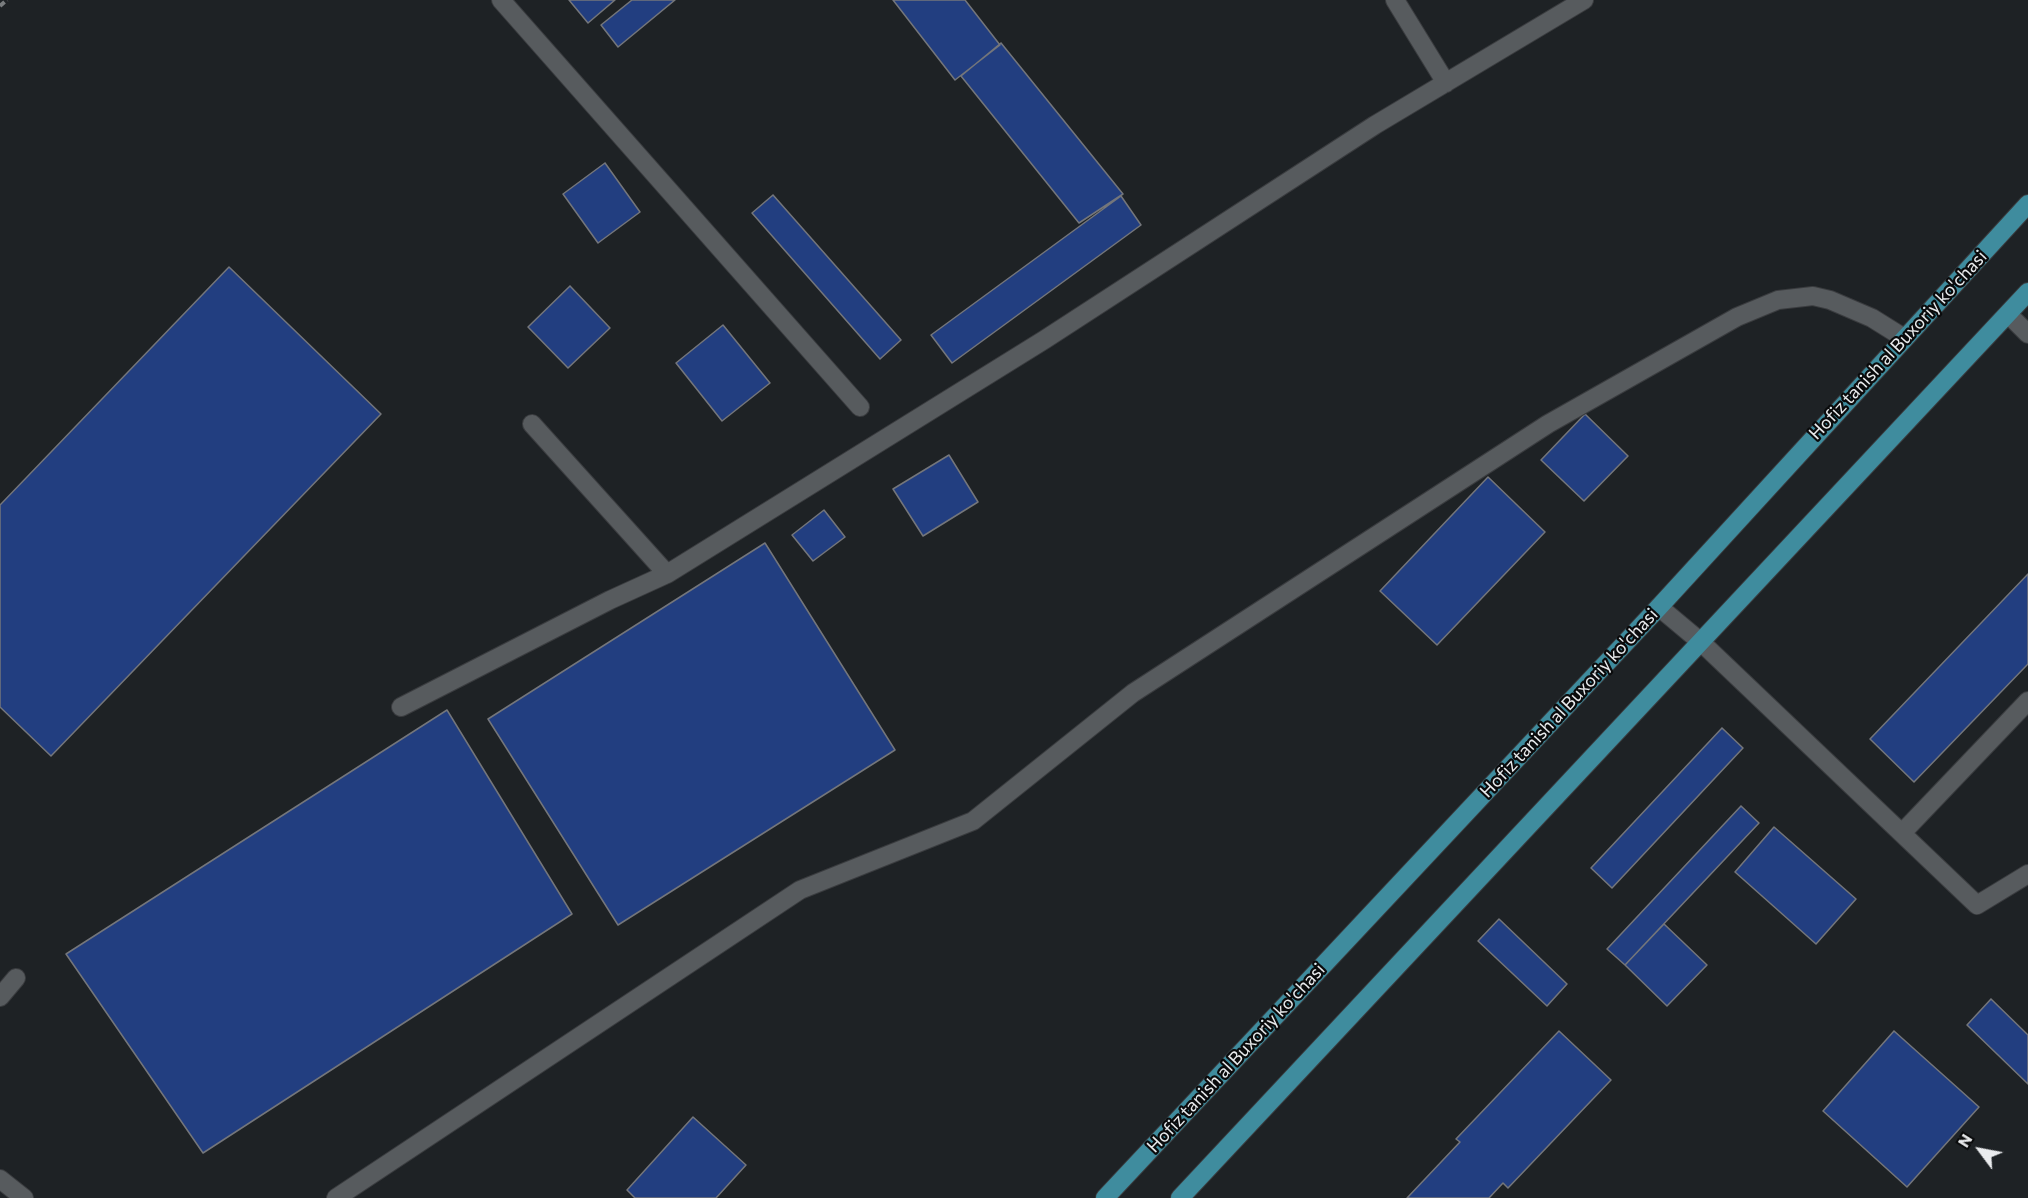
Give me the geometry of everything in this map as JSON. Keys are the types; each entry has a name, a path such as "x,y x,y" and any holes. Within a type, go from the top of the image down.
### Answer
{"main road":[{"name":"Hofiz tanish al Buxoriy ko'chasi","path":"1105,1198 1659,607 2028,204"},
{"path":"1180,1198 1702,643 2028,292"}],"street":[{"path":"501,0 860,407"},
{"path":"1395,0 1446,83"},
{"path":"401,707 610,600 668,574 1044,340 1375,125 1584,0"},
{"path":"336,1198 800,890 973,821 1133,693 1548,424 1737,317 1778,300 1813,296 1851,309 1904,338"},
{"path":"2009,315 2028,334"},
{"path":"532,424 668,574"},
{"path":"1659,607 1702,643 1977,905 2028,874"},
{"path":"1902,833 2028,701"},
{"path":"0,998 16,978"},
{"path":"0,1179 24,1198"}],"path":[{"path":"0,6 7,0"}],"building":[{"path":"569,0 615,0 588,23"},
{"path":"632,0 675,0 618,47 601,25"},
{"path":"893,0 965,0 1000,45 955,80"},
{"path":"1001,43 1123,194 1079,223 961,76"},
{"path":"605,163 640,212 598,243 563,194"},
{"path":"773,195 901,340 880,359 752,213"},
{"path":"1121,196 1141,225 952,363 931,335"},
{"path":"229,267 381,414 51,756 0,707 0,505"},
{"path":"570,286 610,328 568,368 528,327"},
{"path":"723,325 770,383 722,421 676,363"},
{"path":"1585,414 1628,456 1584,501 1541,460"},
{"path":"949,455 978,502 923,536 893,489"},
{"path":"1488,477 1545,532 1437,645 1380,591"},
{"path":"824,510 845,537 813,561 792,535"},
{"path":"765,543 895,750 618,925 488,719"},
{"path":"2028,574 2028,664 1914,782 1870,739"},
{"path":"447,710 572,914 203,1153 66,954"},
{"path":"1722,728 1743,748 1612,888 1591,868"},
{"path":"1741,806 1759,823 1625,965 1607,949"},
{"path":"1774,827 1856,899 1816,944 1735,872"},
{"path":"1499,919 1567,984 1547,1006 1478,941"},
{"path":"1664,924 1707,965 1667,1006 1625,965"},
{"path":"1991,999 2028,1035 2028,1084 1967,1025"},
{"path":"1559,1031 1611,1080 1508,1188 1503,1183 1489,1198 1407,1198 1460,1142 1456,1139"},
{"path":"1894,1031 1979,1107 1907,1187 1823,1111"},
{"path":"693,1117 746,1165 716,1198 635,1198 627,1190"}]}
